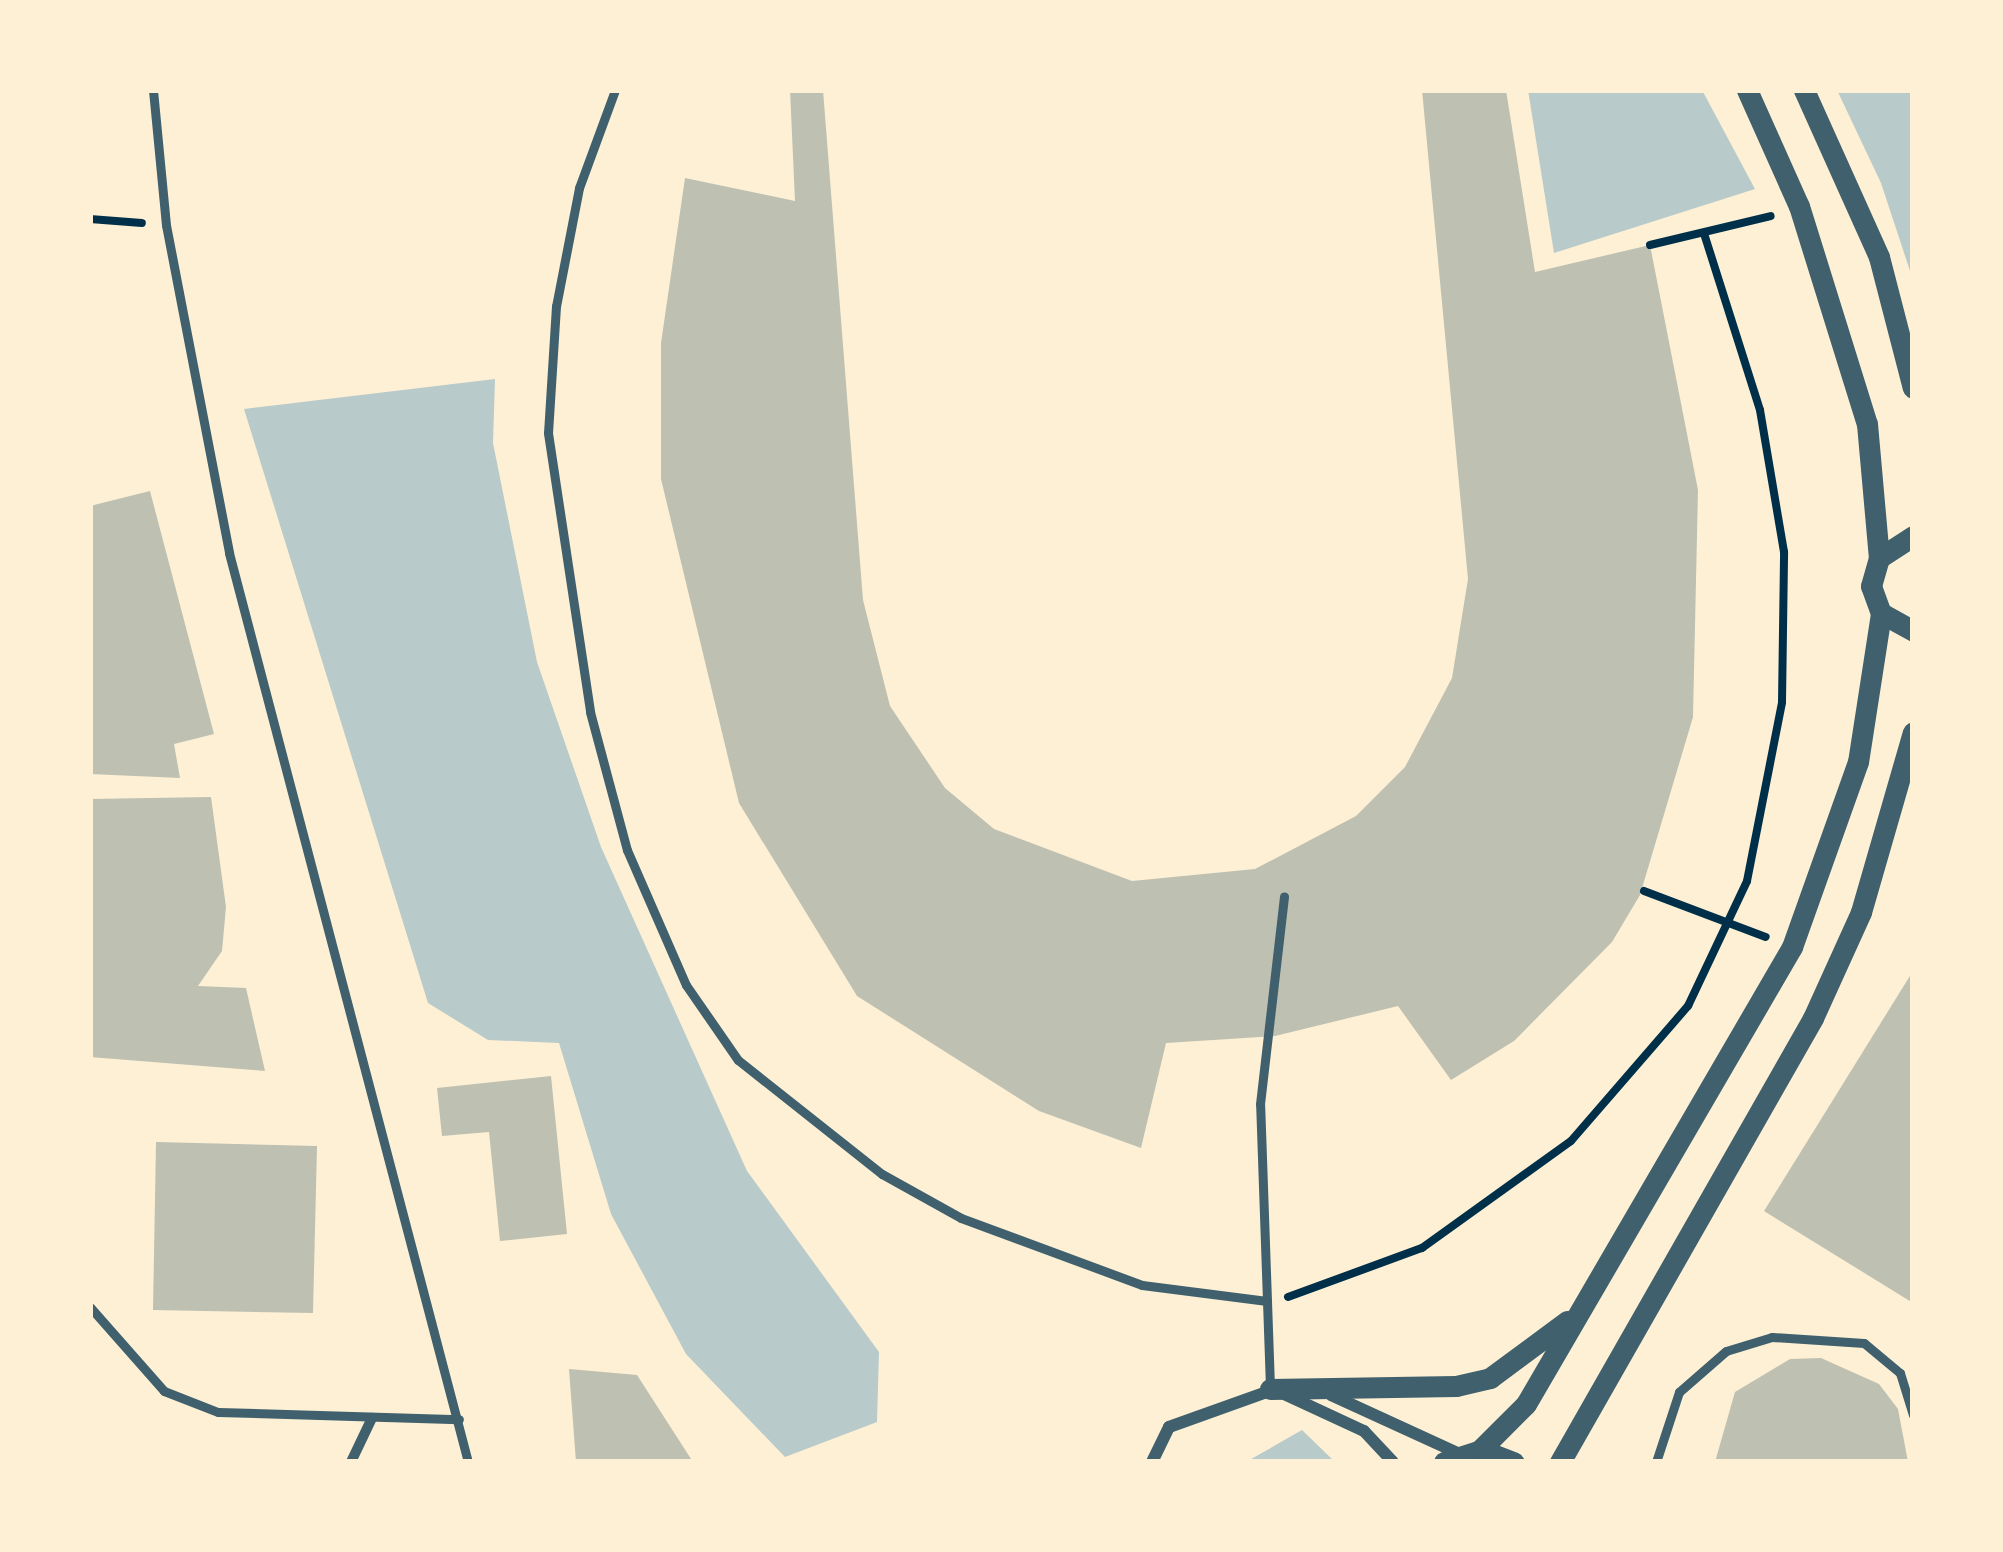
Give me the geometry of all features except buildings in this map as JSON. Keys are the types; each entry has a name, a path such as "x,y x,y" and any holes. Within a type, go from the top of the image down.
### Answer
{"street":[{"path":"1461,1455 1526,1404 1792,947 1858,762 1881,613 1871,586 1879,558 1877,463 1799,206 1747,90"},
{"path":"1804,90 1879,257 1913,388"},
{"path":"1879,558 1913,536"},
{"path":"1881,613 1913,631"},
{"path":"1560,1462 1813,1018 1862,912 1913,732"},
{"path":"1152,1462 1169,1426 1270,1389 1490,1378 1581,1309"},
{"path":"1270,1389 1360,1402 1461,1455 1514,1462"},
{"path":"1270,1389 1336,1414 1393,1462"},
{"path":"351,1462 373,1418"}],"lane":[{"path":"153,90 166,225 229,553 468,1462"},
{"path":"615,90 560,282 548,433 590,712 627,850 686,985 738,1060 882,1174 961,1218 1142,1286 1267,1301"},
{"path":"1270,1389 1260,1104 1283,896"},
{"path":"90,1307 164,1391 218,1412 459,1419"},
{"path":"1656,1462 1679,1392 1726,1351 1772,1337 1864,1343 1900,1373 1913,1415"}],"path":[{"path":"1768,201 1780,237"},
{"path":"1650,245 1799,206"},
{"path":"90,219 166,225"},
{"path":"1267,1301 1422,1247 1511,1192 1640,1070 1730,923 1770,773 1788,627 1760,410 1704,233"},
{"path":"1644,891 1792,947"},
{"path":"1757,956 1773,915"}],"shaded area":[{"path":"1528,90 1702,90 1755,189 1554,253"},
{"path":"1837,90 1913,90 1913,280 1881,183"},
{"path":"495,379 493,443 537,662 601,847 747,1171 879,1352 877,1422 785,1457 686,1354 611,1214 559,1043 488,1040 428,1003 244,409"},
{"path":"1302,1430 1335,1462 1246,1462"}]}
